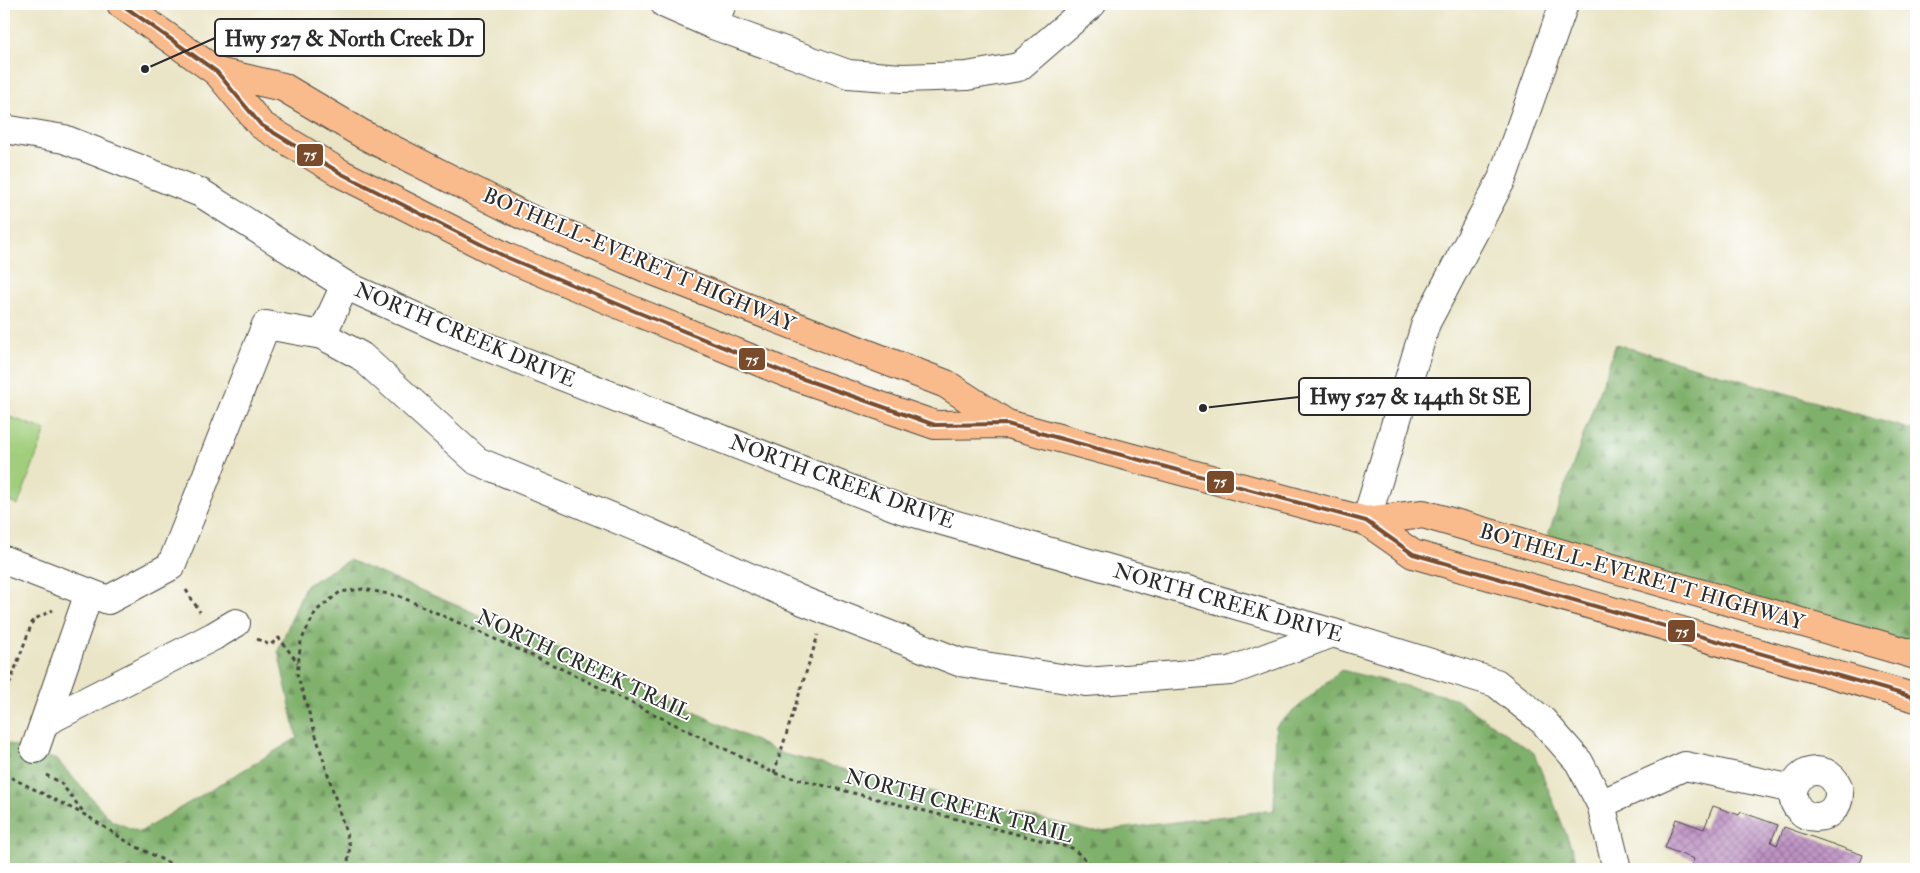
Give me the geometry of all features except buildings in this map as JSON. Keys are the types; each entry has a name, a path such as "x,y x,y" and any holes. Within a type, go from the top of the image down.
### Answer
{"main road":[{"name":"BOTHELL-EVERETT HIGHWAY","path":"120,4 217,72 261,125 342,174 506,257 789,374 935,425 1007,424 1366,521 1413,554 1916,698"},
{"name":"BOTHELL-EVERETT HIGHWAY","path":"217,72 283,87 364,135 524,216 648,269 946,384 1007,424"},
{"name":"BOTHELL-EVERETT HIGHWAY","path":"1366,521 1422,514 1916,655"}],"street":[{"path":"665,4 718,14 848,74 902,78 967,76 1019,67 1092,4"},
{"path":"1366,521 1426,324 1502,179 1564,4"},
{"name":"NORTH CREEK DRIVE","path":"4,129 64,139 201,193 345,285 449,332 901,509 1333,633 1496,683 1543,721 1579,762 1600,804 1616,869"},
{"path":"322,335 345,285"},
{"path":"4,560 108,600 171,566 266,325 322,335 361,356 477,461 648,532 826,610 959,662 1086,682 1230,671 1333,633"},
{"path":"35,749 89,593"},
{"path":"45,722 225,630"},
{"path":"1600,804 1685,766 1793,789"}],"path":[{"path":"171,566 225,630"},
{"name":"NORTH CREEK TRAIL","path":"347,869 350,846 297,674 301,641 316,611 340,592 363,589 399,596 564,670 774,773 1072,848 1097,869"},
{"path":"4,699 33,620 89,593"},
{"path":"774,773 826,610"},
{"path":"4,774 87,816 131,844 181,869"},
{"path":"45,774 60,782 87,816"}],"green space":[{"path":"1616,344 1916,431 1916,655 1543,549"},
{"path":"7,416 46,430 18,505 4,500 4,426"},
{"path":"349,560 572,654 783,754 1093,832 1274,810 1276,726 1341,670 1454,698 1534,753 1580,869 4,869 4,742 57,760 112,821 140,832 297,738 278,651 305,586"}],"transit line":[{"name":"75","path":"121,4 217,72 261,125 342,174 506,257 789,374 935,425 1007,424 1366,521 1413,554 1916,698"}],"place":[{"name":"Hwy 527 & North Creek Dr","path":"145,69"},
{"name":"Hwy 527 & 144th St SE","path":"1203,408"}]}
